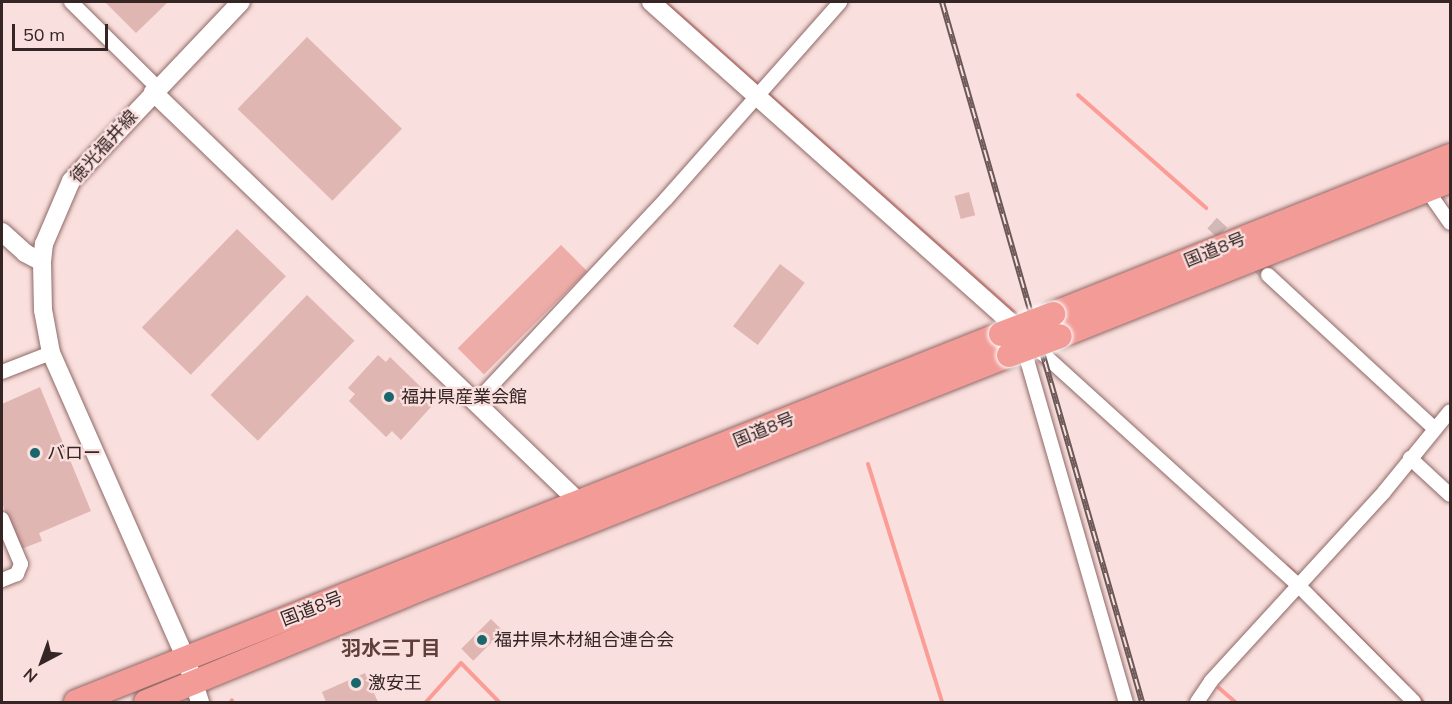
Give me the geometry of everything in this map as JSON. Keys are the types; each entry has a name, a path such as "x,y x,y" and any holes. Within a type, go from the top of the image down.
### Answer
{"highway":[{"name":"国道8号","path":"1057,325 1450,156"},
{"name":"国道8号","path":"76,702 1010,339 1057,325 1450,181"},
{"name":"国道8号","path":"146,702 197,693 405,595 1010,339"}],"street":[{"path":"71,2 155,90 581,504"},
{"name":"徳光福井線","path":"197,693 186,659 51,353 43,310 42,262 44,244 71,181 241,2"},
{"path":"651,2 757,96 1010,339 1297,584 1414,702"},
{"path":"476,402 757,96 840,2"},
{"path":"1427,190 1450,223"},
{"path":"2,232 25,254 42,262"},
{"path":"1268,275 1435,429"},
{"path":"1010,339 1126,702"},
{"path":"2,372 51,353"},
{"path":"1197,702 1210,681 1450,411"},
{"path":"1410,458 1450,495"},
{"path":"2,519 21,564 17,574 2,580"}],"shaded area":[{"path":"561,245 587,271 484,374 458,348"}],"building":[{"path":"105,2 168,2 136,33"},
{"path":"307,37 402,129 332,201 238,109"},
{"path":"969,192 975,215 961,219 955,196"},
{"path":"237,229 286,276 191,375 142,328"},
{"path":"780,264 805,283 758,345 733,326"},
{"path":"307,295 354,341 258,441 210,395"},
{"name":"福井県産業会館","path":"378,355 386,362 390,357 428,394 423,399 431,407 401,440 392,431 386,437 349,401 355,394 348,388"},
{"name":"バロー","path":"40,387 91,511 39,533 42,541 21,549 2,503 2,404"},
{"name":"福井県木材組合連合会","path":"491,619 503,631 473,661 461,649"},
{"name":"激安王","path":"365,673 378,702 326,702 322,692"}],"waterway":[{"path":"665,2 756,83"},
{"path":"767,93 1020,318"},
{"path":"1078,95 1206,208"},
{"path":"868,464 942,702"},
{"path":"1287,566 1294,572"},
{"path":"1317,595 1407,686"},
{"path":"426,702 461,663 499,702"},
{"path":"1219,688 1235,702"},
{"path":"1416,695 1423,702"}],"tunnel":[{"path":"1212,223 1268,275"}],"railway":[{"path":"942,2 1142,702"}],"place":[{"name":"福井県産業会館","path":"389,397"},
{"name":"バロー","path":"35,453"},
{"name":"福井県木材組合連合会","path":"482,640"},
{"name":"激安王","path":"356,683"}],"district":[{"name":"羽水三丁目","path":"391,647"}]}
